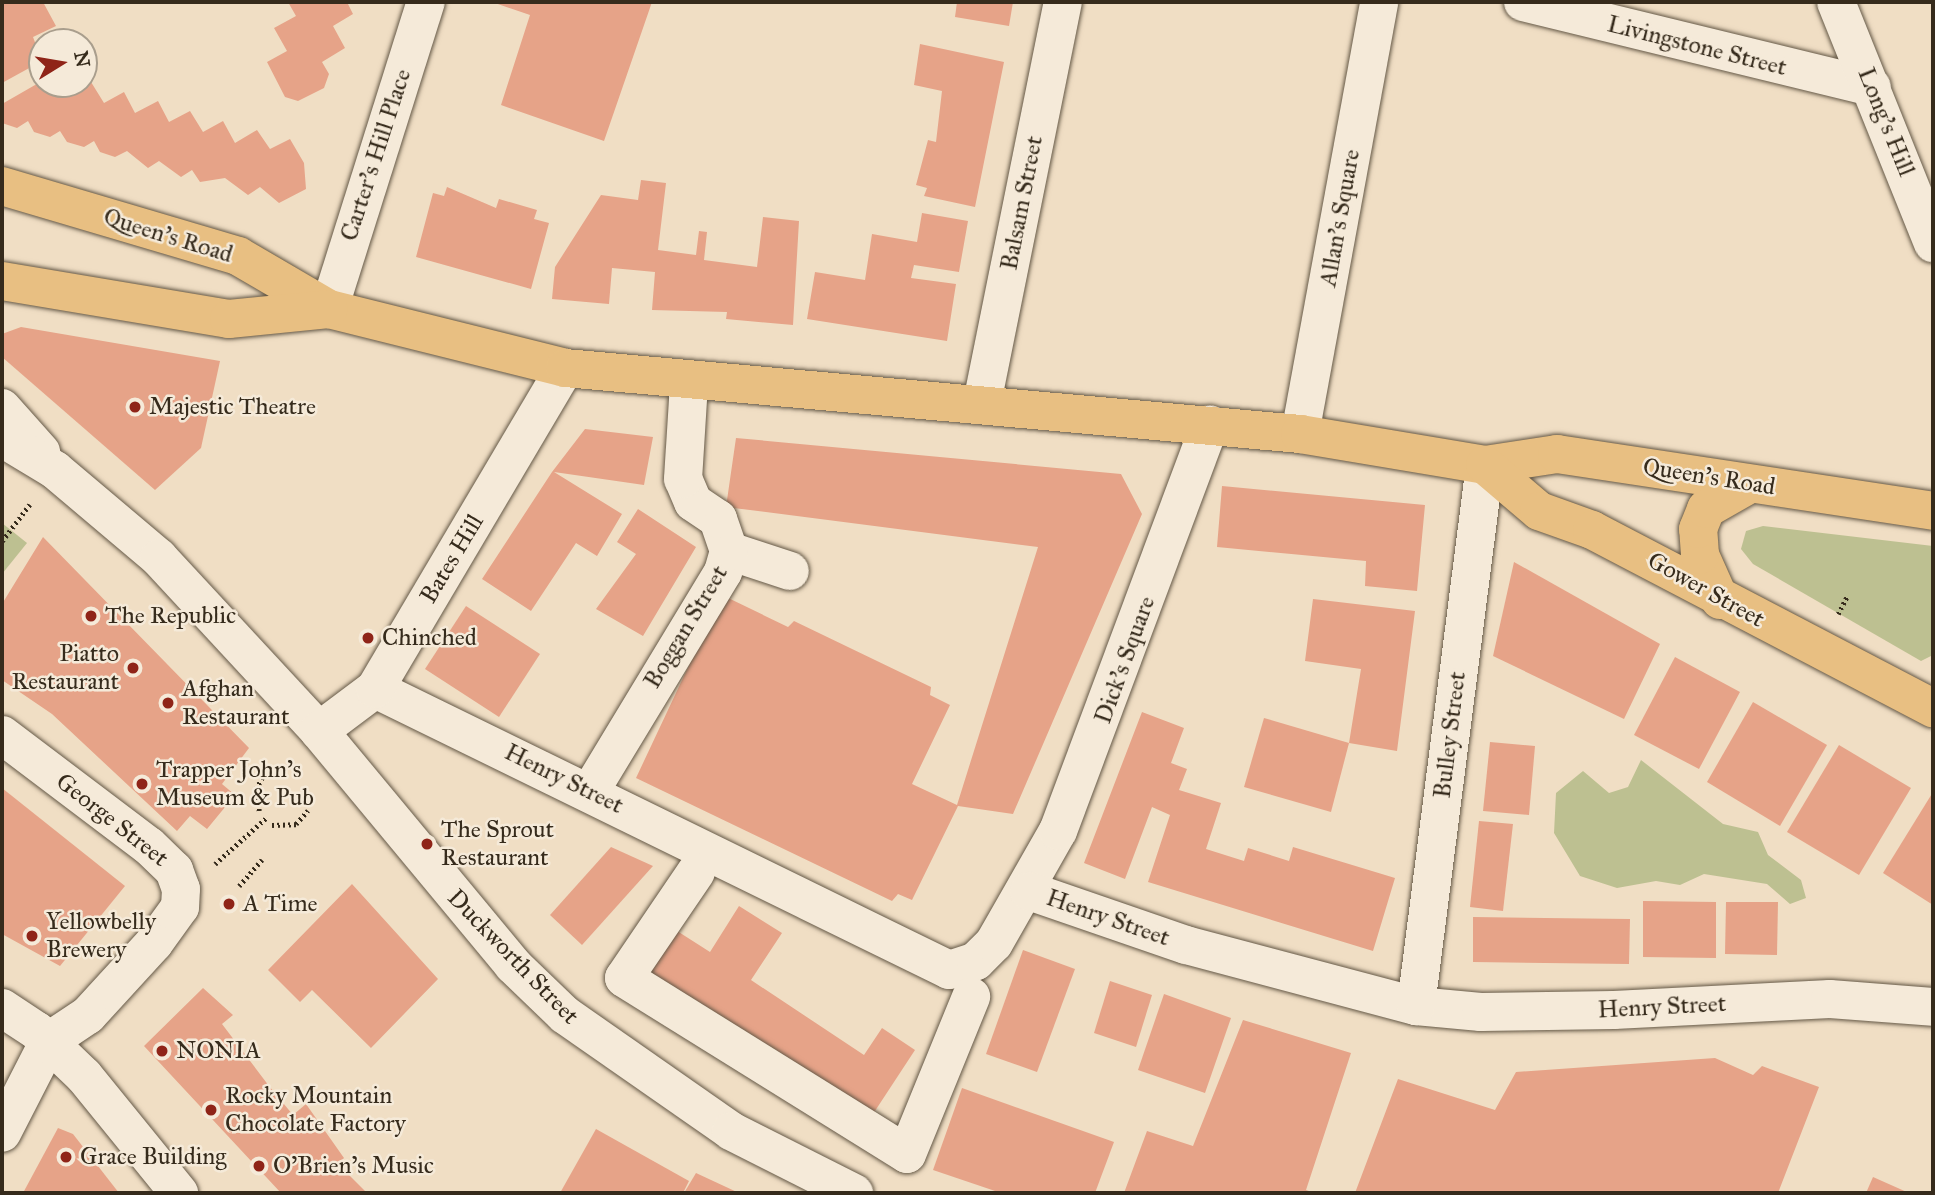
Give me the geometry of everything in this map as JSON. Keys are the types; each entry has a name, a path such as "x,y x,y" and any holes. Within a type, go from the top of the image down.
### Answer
{"main road":[{"name":"Queen's Road","path":"2,186 238,256 329,309"},
{"path":"2,281 229,319 329,309 565,368 689,383 982,403 1300,434 1485,465"},
{"name":"Queen's Road","path":"1485,465 1557,454 1933,511"},
{"name":"Gower Street","path":"1485,465 1539,512 1592,530 1720,600 1933,708"},
{"path":"1720,600 1700,555 1698,529 1706,509 1750,484"}],"street":[{"name":"Carter's Hill Place","path":"329,309 426,2"},
{"name":"Balsam Street","path":"982,403 1063,2"},
{"name":"Allan's Square","path":"1300,434 1379,2"},
{"name":"Livingstone Street","path":"1523,2 1616,14 1872,87"},
{"name":"Long's Hill","path":"1836,2 1933,243"},
{"name":"Bates Hill","path":"319,731 375,689 565,368"},
{"name":"Boggan Street","path":"591,790 723,572 729,551 723,527 693,502 683,479 689,383"},
{"name":"Duckworth Street","path":"2,408 45,484"},
{"name":"Dick's Square","path":"1029,891 1088,761 1210,425"},
{"name":"Duckworth Street","path":"2,439 45,484 159,558 319,731 442,883 565,1015 730,1130 854,1193"},
{"name":"Bulley Street","path":"1416,1006 1485,465"},
{"path":"729,551 790,571"},
{"name":"Henry Street","path":"375,689 591,790 949,970 976,961 994,943 1029,891 1185,945 1416,1006 1481,1012 1614,1010 1830,999 1933,1007"},
{"name":"George Street","path":"2,735 149,846 174,870 181,889 180,907 154,943 88,1015 49,1041"},
{"path":"696,872 624,978 907,1154 971,997"},
{"path":"2,1008 49,1041 179,1193"},
{"path":"2,1133 49,1041"}],"path":[{"path":"2,541 45,484"},
{"path":"259,811 256,789 270,765"},
{"path":"272,825 296,824 308,810"},
{"path":"215,864 266,818"},
{"path":"239,886 262,860"}],"green space":[{"path":"2,523 27,543 2,574"},
{"path":"1763,526 1933,546 1933,655 1921,661 1753,564 1741,549 1746,531"},
{"path":"1641,760 1723,824 1758,832 1768,855 1801,880 1806,898 1790,904 1767,884 1704,874 1680,885 1656,881 1617,888 1580,876 1554,833 1556,793 1583,771 1609,793 1628,787"}],"building":[{"path":"2,2 43,2 56,26 28,28 28,69 2,83"},
{"path":"288,2 347,2 353,14 333,26 345,48 322,62 329,74 324,88 298,101 285,97 267,62 287,51 274,28 296,16"},
{"path":"492,2 652,2 604,141 501,105 530,15"},
{"path":"957,2 1013,2 1009,26 955,17"},
{"path":"920,44 1004,62 975,207 924,196 927,188 916,185 928,140 936,142 942,91 914,85"},
{"path":"28,89 28,98 98,98 98,93 104,103 124,92 135,113 158,101 169,122 190,111 203,132 223,121 235,143 257,130 270,149 290,139 304,163 306,189 279,203 260,187 248,195 225,178 200,182 192,170 181,177 159,161 148,168 127,151 115,157 100,152 94,141 84,147 67,142 60,131 50,137 34,132 28,121 17,128 2,123 2,104"},
{"path":"641,180 666,183 658,250 696,255 699,231 707,232 704,260 757,267 763,217 799,221 793,325 726,319 727,312 652,310 655,272 612,268 609,304 552,299 555,267 601,195 638,200"},
{"path":"447,187 496,208 499,199 537,210 534,219 549,223 531,289 416,257 433,193 444,196"},
{"path":"922,213 968,221 959,272 914,265 911,278 956,284 947,341 807,319 815,272 865,280 872,234 917,242"},
{"name":"Majestic Theatre","path":"21,327 220,361 201,448 155,490 2,357 2,334"},
{"path":"585,429 653,437 644,485 554,472 622,514 597,556 576,543 531,611 482,579 552,472"},
{"path":"736,438 1121,474 1142,514 1013,814 958,806 912,900 898,894 892,901 636,778 722,595 788,627 794,621 931,687 930,695 950,705 912,784 957,805 1038,547 726,507"},
{"path":"1222,486 1425,505 1417,591 1365,586 1366,561 1217,547"},
{"path":"638,509 696,547 643,636 596,609 636,554 617,542"},
{"path":"43,537 249,748 222,784 235,795 207,829 190,816 177,831 52,714 2,680 2,604"},
{"path":"1514,562 1660,644 1624,719 1493,656"},
{"path":"1313,599 1415,611 1397,751 1349,743 1361,669 1305,661"},
{"path":"466,606 540,654 499,717 425,669"},
{"path":"1675,657 1740,692 1699,769 1634,735"},
{"path":"1753,702 1827,745 1780,826 1707,782"},
{"path":"1142,712 1184,728 1171,763 1187,769 1179,790 1221,803 1206,849 1244,861 1248,848 1289,861 1293,847 1395,878 1373,951 1148,882 1170,815 1152,807 1125,879 1084,863"},
{"path":"1264,718 1349,743 1331,812 1244,787"},
{"path":"1490,742 1535,746 1529,815 1483,811"},
{"path":"1839,745 1911,788 1859,875 1787,832"},
{"path":"2,788 125,886 60,966 2,934"},
{"path":"1933,792 1933,905 1883,873"},
{"path":"1479,821 1513,824 1503,911 1470,907"},
{"path":"611,847 653,866 582,945 550,915"},
{"path":"352,884 438,979 371,1048 312,990 300,1002 268,970"},
{"path":"1643,901 1716,902 1716,958 1643,957"},
{"path":"1726,902 1778,902 1777,955 1725,954"},
{"path":"739,906 782,933 751,980 864,1055 882,1028 915,1050 873,1114 644,977 674,929 710,952"},
{"path":"1473,917 1630,919 1629,964 1473,962"},
{"path":"1023,950 1075,969 1037,1072 986,1054"},
{"path":"1110,981 1152,995 1136,1047 1094,1033"},
{"path":"203,988 233,1015 222,1024 269,1086 293,1115 306,1104 344,1158 338,1164 367,1193 281,1193 144,1046"},
{"path":"1164,994 1231,1018 1205,1093 1138,1070"},
{"path":"1243,1020 1351,1053 1306,1190 1315,1193 1124,1193 1147,1131 1193,1146"},
{"path":"1715,1058 1753,1075 1762,1066 1819,1087 1778,1193 1355,1193 1398,1079 1495,1110 1516,1072"},
{"path":"962,1088 1114,1142 1095,1193 1001,1193 933,1170"},
{"name":"Grace Building","path":"58,1128 73,1134 119,1193 23,1193"},
{"path":"596,1129 689,1181 683,1193 560,1193"},
{"path":"696,1173 739,1193 684,1193"},
{"path":"1873,1177 1909,1193 1866,1193"}],"place":[{"name":"Majestic Theatre","path":"135,407"},
{"name":"The Republic","path":"91,616"},
{"name":"Chinched","path":"368,638"},
{"name":"Piatto Restaurant","path":"133,668"},
{"name":"Afghan Restaurant","path":"168,703"},
{"name":"Trapper John's Museum & Pub","path":"142,784"},
{"name":"The Sprout Restaurant","path":"427,844"},
{"name":"A Time","path":"229,904"},
{"name":"Yellowbelly Brewery","path":"32,936"},
{"name":"NONIA","path":"162,1051"},
{"name":"Rocky Mountain Chocolate Factory","path":"211,1110"},
{"name":"Grace Building","path":"66,1157"},
{"name":"O’Brien’s Music","path":"259,1166"}]}
